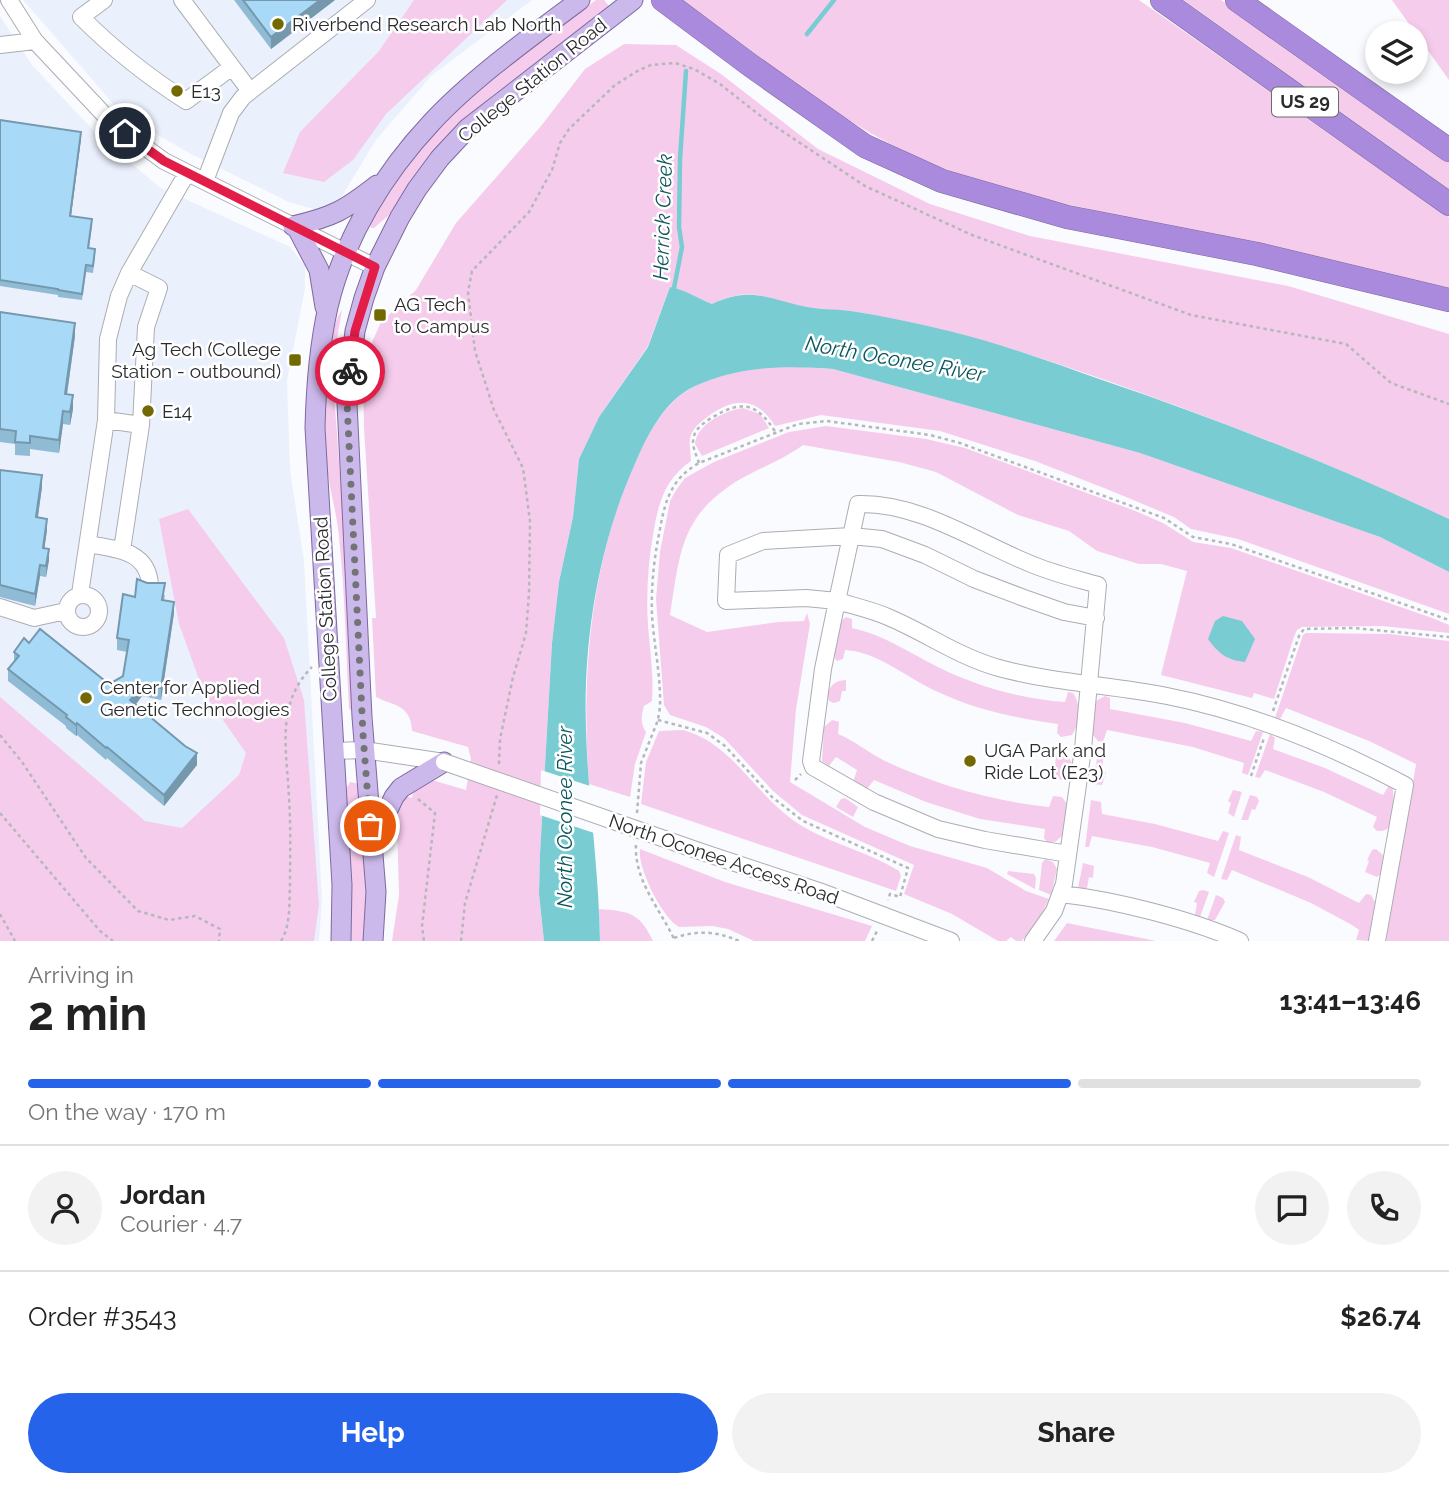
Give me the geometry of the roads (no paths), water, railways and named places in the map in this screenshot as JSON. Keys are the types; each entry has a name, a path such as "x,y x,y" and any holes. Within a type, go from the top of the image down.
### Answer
{"highway":[{"path":"663,0 865,146 942,181 1067,217 1257,254 1449,300"},
{"name":"US 29","path":"1161,0 1449,204"},
{"name":"US 29","path":"1237,0 1449,150"}],"main road":[{"name":"College Station Road","path":"341,941 342,885 315,428 317,369 327,315 346,253 362,220 389,176 433,121 481,78 580,0"},
{"name":"College Station Road","path":"373,941 376,892 364,750 347,402 355,331 375,267 417,189 440,158 468,128 633,0"},
{"path":"327,315 319,270 295,227 335,214 389,176"},
{"path":"372,845 394,797 401,788 444,762"}],"street":[{"path":"9,0 35,41 111,122 164,161 375,267"},
{"path":"104,0 81,17 112,48 149,77 186,100 232,67"},
{"path":"182,0 250,91"},
{"path":"205,181 231,113 250,91 367,0"},
{"path":"0,46 35,41"},
{"path":"80,594 106,420 108,339 119,296 129,273 187,173"},
{"path":"122,550 141,425 145,335 159,288 129,273"},
{"path":"106,420 141,425"},
{"path":"1033,941 1054,911 1061,894 1068,853 1083,749 1098,585 1037,566 919,515 876,504 858,504 823,669 811,761 813,767 874,802 938,829 985,840 1068,853"},
{"path":"1096,618 1064,612 1034,602 882,539 851,536 763,541 728,555 726,601 806,598 837,601 887,617 982,663 1035,677 1167,696 1226,712 1321,745 1370,766 1405,785 1377,941"},
{"path":"88,544 133,554 145,565 150,585"},
{"path":"80,594 91,596 98,605 99,617 96,622 80,627 70,622 66,611 70,600 80,594"},
{"path":"0,607 34,618 66,611"},
{"name":"North Oconee Access Road","path":"333,751 364,750 444,762 819,891 951,941"},
{"path":"1061,894 1202,926 1240,941"}],"water":[{"name":"North Oconee River","path":"670,287 712,304 740,295 763,296 814,308 846,310 937,328 1028,354 1192,412 1279,445 1449,519 1449,572 1380,537 1140,453 833,369 762,369 710,380 682,393 650,432 621,497 595,595 587,663 586,730 600,941 544,941 539,894 540,854 552,643 559,582 573,517 579,459 599,417 648,347"},
{"path":"1223,616 1242,621 1255,639 1245,662 1224,655 1208,639 1215,621"}],"waterway":[{"path":"807,34 834,0"},
{"name":"Herrick Creek","path":"673,293 682,247 679,227 680,159 686,71"}],"place":[{"name":"Riverbend Research Lab North","path":"278,24"},
{"name":"E13","path":"177,91"},
{"name":"AG Tech to Campus","path":"380,315"},
{"name":"Ag Tech (College Station - outbound)","path":"295,360"},
{"name":"E14","path":"148,411"},
{"name":"Center for Applied Genetic Technologies","path":"86,698"},
{"name":"UGA Park and Ride Lot (E23)","path":"970,761"}]}
